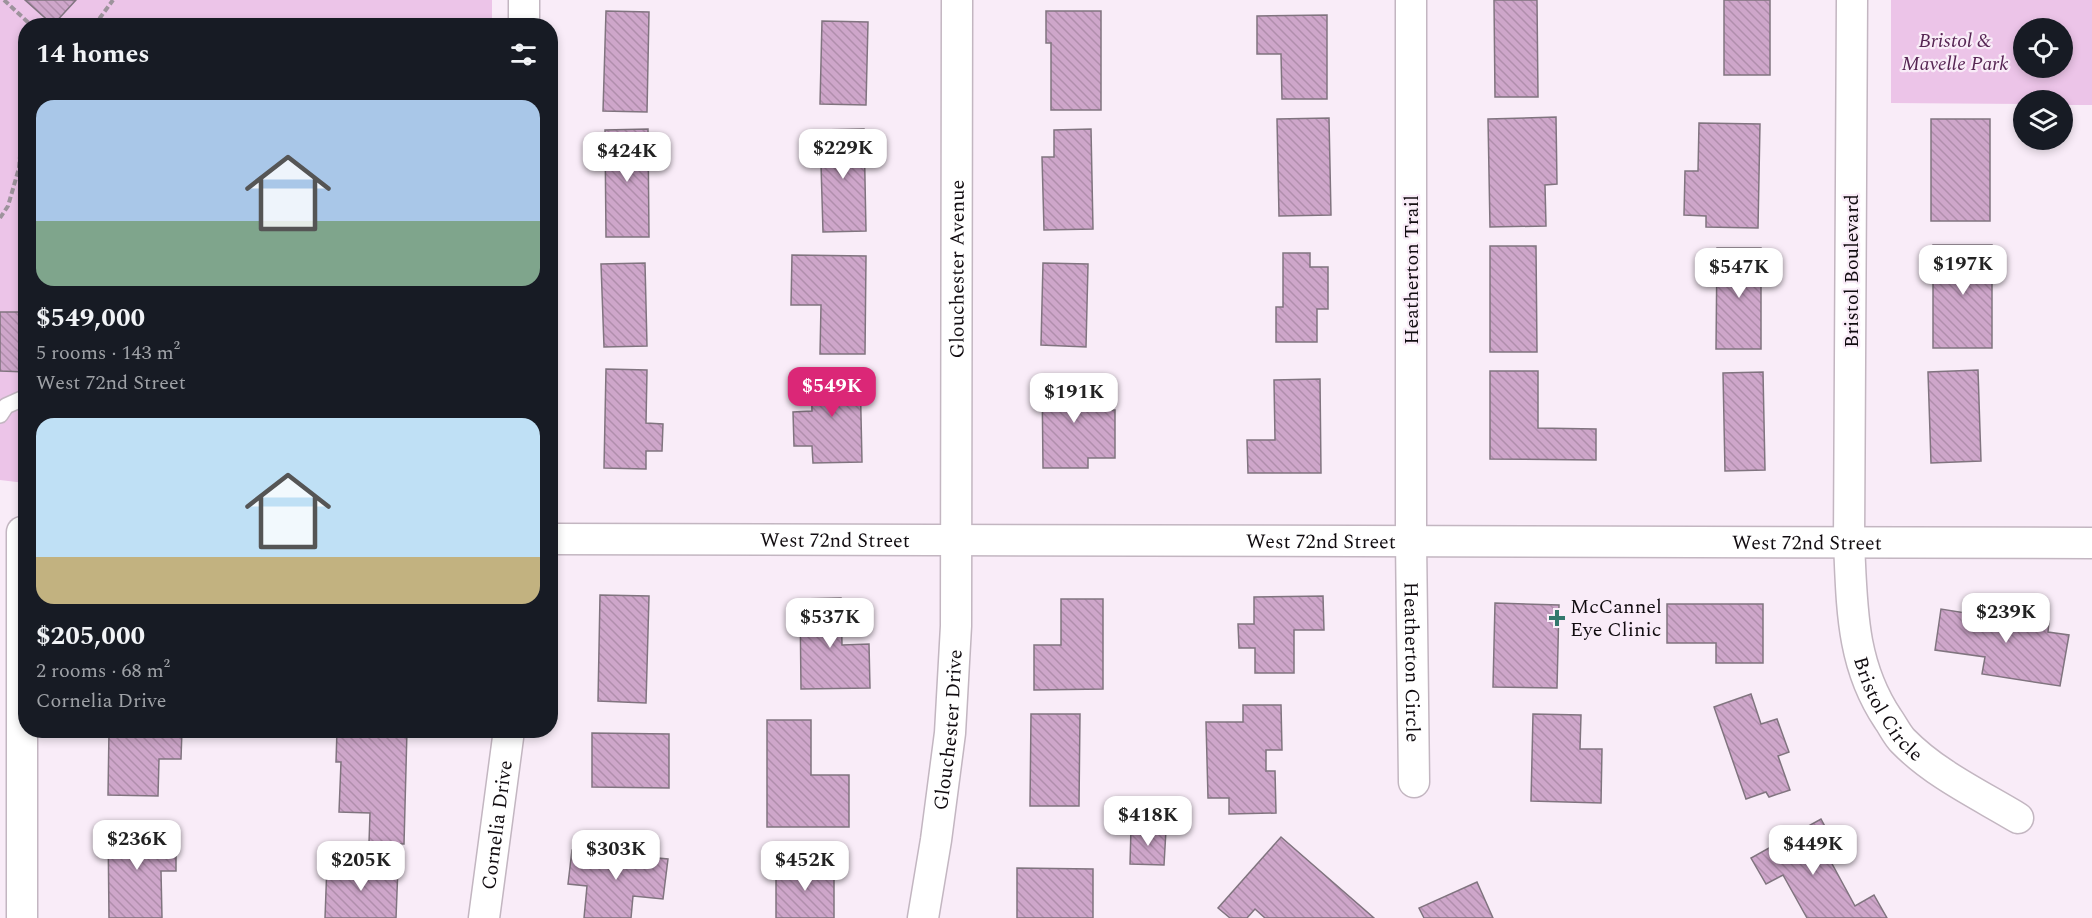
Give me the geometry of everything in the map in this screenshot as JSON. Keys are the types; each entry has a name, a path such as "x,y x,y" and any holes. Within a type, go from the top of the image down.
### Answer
{"street":[{"path":"524,0 524,18"},
{"name":"Glouchester Avenue","path":"956,539 957,0"},
{"name":"Heatherton Trail","path":"1411,0 1411,540"},
{"name":"Bristol Boulevard","path":"1849,542 1852,0"},
{"path":"16,531 18,660"},
{"name":"West 72nd Street","path":"558,539 2092,543"},
{"name":"Glouchester Drive","path":"923,918 950,733 956,626 956,539"},
{"name":"Heatherton Circle","path":"1411,540 1414,782"},
{"name":"Bristol Circle","path":"1849,542 1852,603 1858,652 1875,699 1903,741 1942,772 2018,818"},
{"path":"19,738 22,918"},
{"name":"Cornelia Drive","path":"484,918 508,738"}],"lane":[{"path":"0,415 6,406 18,401"}],"path":[{"path":"4,0 23,18"},
{"path":"100,18 113,0"},
{"path":"0,218 8,206 18,171"}],"green space":[{"path":"0,0 492,0 492,18 18,18 18,482 0,480"},
{"name":"Bristol & Mavelle Park","path":"1891,0 2092,0 2092,105 2073,105 2073,90 2013,90 2013,104 1891,103"}],"building":[{"path":"25,0 76,0 59,18 45,18"},
{"path":"1494,0 1537,0 1538,97 1495,97"},
{"path":"1724,0 1770,0 1770,75 1724,75"},
{"path":"606,11 649,12 647,112 603,111"},
{"path":"1046,11 1101,11 1101,110 1051,110 1051,43 1046,43"},
{"path":"1327,15 1327,99 1282,99 1281,54 1257,54 1257,16"},
{"path":"822,21 868,22 866,105 820,104"},
{"path":"1556,117 1557,184 1545,185 1546,226 1490,227 1488,119"},
{"path":"1329,118 1331,215 1279,216 1277,119"},
{"path":"1931,119 1990,119 1990,221 1931,221"},
{"path":"1699,123 1760,124 1758,228 1706,227 1706,216 1684,215 1685,171 1698,171"},
{"path":"648,129 649,237 606,237 605,130"},
{"path":"864,129 866,231 823,232 820,130"},
{"path":"1091,129 1093,229 1044,230 1042,157 1054,157 1054,130"},
{"path":"1933,245 1992,245 1992,348 1933,348"},
{"path":"1490,246 1536,246 1537,352 1490,352"},
{"path":"1717,248 1761,248 1761,349 1716,349"},
{"path":"1283,253 1310,253 1310,267 1328,267 1328,309 1317,309 1317,342 1276,342 1276,307 1283,307"},
{"path":"792,255 866,256 865,354 820,354 821,305 791,305"},
{"path":"645,263 647,346 604,347 601,264"},
{"path":"1043,263 1088,264 1086,347 1041,345"},
{"path":"0,312 18,312 18,372 0,371"},
{"path":"606,369 647,370 646,423 663,424 662,451 646,451 646,469 604,468"},
{"path":"860,370 862,462 813,463 812,446 794,446 793,412 812,411 811,371"},
{"path":"1978,370 1981,461 1931,463 1928,372"},
{"path":"1490,371 1538,371 1538,428 1596,429 1596,460 1490,459"},
{"path":"1763,372 1765,470 1725,471 1723,373"},
{"path":"1087,374 1087,410 1115,410 1115,458 1088,458 1088,468 1043,468 1042,375"},
{"path":"1320,379 1321,473 1248,473 1247,440 1275,440 1274,380"},
{"path":"600,595 649,596 646,703 598,701"},
{"path":"1323,596 1324,630 1294,630 1294,673 1255,673 1255,648 1239,648 1238,624 1254,624 1254,597"},
{"path":"841,598 842,645 869,644 870,688 801,689 800,599"},
{"path":"1061,599 1103,599 1103,689 1034,690 1034,645 1061,645"},
{"path":"1495,603 1559,605 1557,688 1493,687"},
{"path":"1986,603 2018,608 2016,616 2049,621 2048,632 2069,635 2060,686 1982,674 1985,657 1935,650 1941,609 1984,616"},
{"path":"1667,604 1763,604 1763,663 1716,663 1716,643 1667,643"},
{"path":"1751,694 1761,724 1777,719 1789,752 1778,756 1790,790 1769,797 1766,792 1746,799 1714,707"},
{"path":"1243,705 1281,705 1282,750 1266,750 1266,771 1275,771 1276,813 1229,814 1229,798 1208,798 1206,722 1243,722"},
{"path":"1031,714 1080,714 1079,806 1030,806"},
{"path":"1533,714 1581,715 1580,749 1602,749 1601,803 1531,801"},
{"path":"767,720 811,720 811,775 849,775 849,827 767,827"},
{"path":"592,733 669,734 669,788 592,787"},
{"path":"109,738 182,738 181,759 159,759 158,796 108,795"},
{"path":"337,738 407,738 404,844 369,843 370,813 339,812 341,762 336,762"},
{"path":"1821,819 1834,843 1824,849 1855,906 1874,895 1887,918 1807,918 1783,875 1766,884 1751,858"},
{"path":"108,825 159,825 159,845 176,845 176,871 161,871 162,918 109,918"},
{"path":"1131,829 1166,830 1164,865 1130,864"},
{"path":"1281,837 1374,918 1265,918 1255,909 1247,918 1230,918 1218,908"},
{"path":"572,850 668,859 663,899 633,896 631,918 584,918 587,886 568,884"},
{"path":"327,864 398,867 396,918 325,918"},
{"path":"776,867 834,867 834,918 776,918"},
{"path":"1017,868 1093,869 1093,918 1017,918"},
{"path":"1477,882 1493,918 1424,918 1419,908"}],"place":[{"name":"McCannel Eye Clinic","path":"1557,618"}]}
